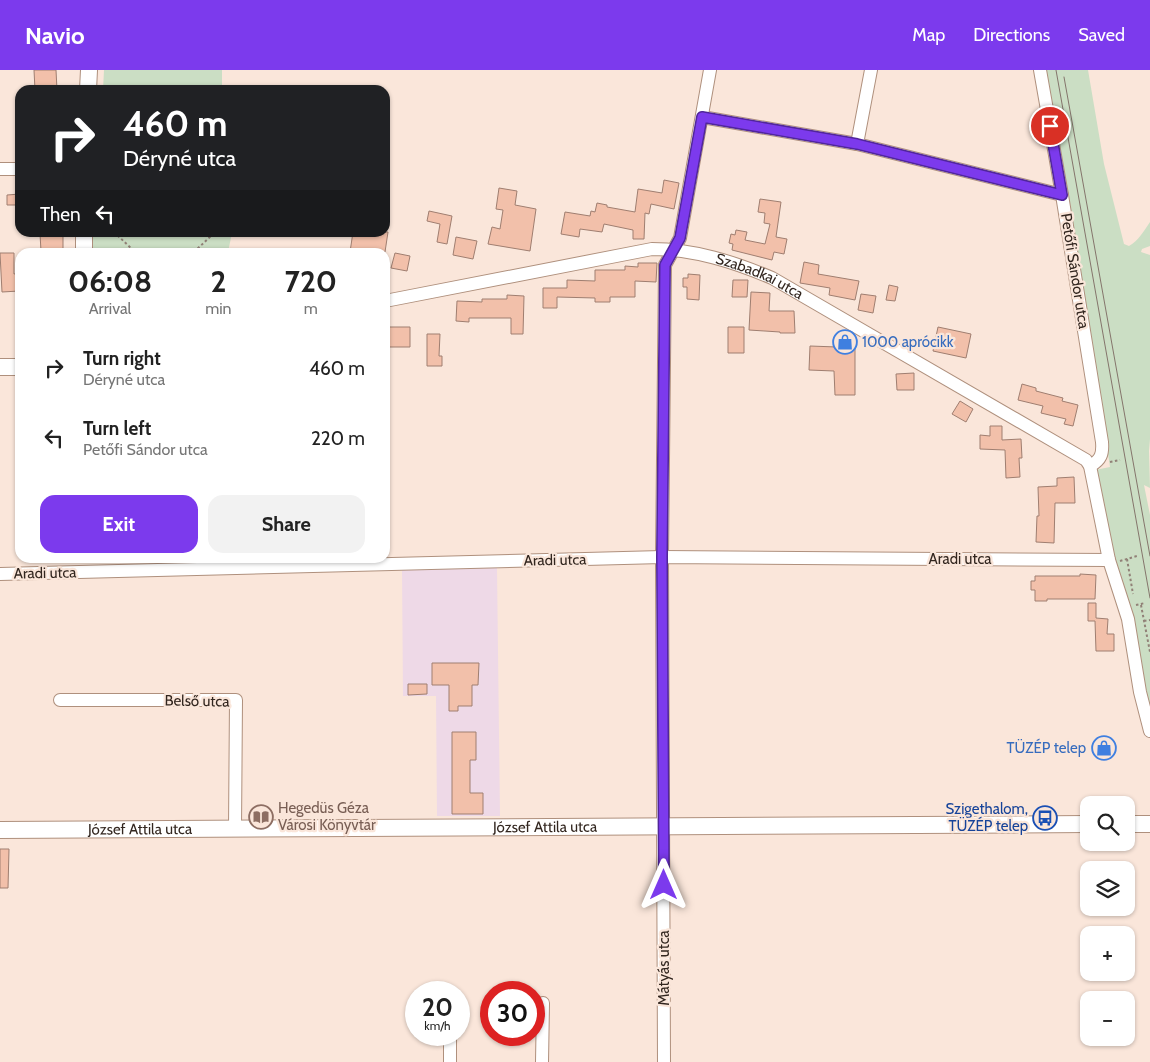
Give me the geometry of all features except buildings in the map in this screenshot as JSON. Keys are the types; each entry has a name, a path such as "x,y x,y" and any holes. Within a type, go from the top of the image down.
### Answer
{"street":[{"path":"88,85 89,70"},
{"name":"Mátyás utca","path":"664,1062 662,557 665,265 680,238 710,70"},
{"path":"857,144 871,70"},
{"name":"Petőfi Sándor utca","path":"1040,70 1102,442 1103,453 1098,461 1090,466"},
{"path":"702,117 857,144 1062,195"},
{"path":"0,169 15,169"},
{"name":"Szabadkai utca","path":"390,300 652,249 675,249 737,263 772,278 1080,456 1090,466"},
{"path":"0,367 15,367"},
{"path":"1090,466 1112,561 1128,619 1140,692 1150,731"},
{"name":"Aradi utca","path":"0,574 662,557 1112,561"},
{"name":"Belső utca","path":"60,700 236,700 235,829"},
{"name":"József Attila utca","path":"0,830 1080,824"},
{"path":"1135,824 1150,824"},
{"path":"450,1046 450,1062"},
{"path":"542,1046 542,1062"}],"path":[{"path":"119,237 131,248"},
{"path":"198,248 210,237"},
{"path":"1109,463 1120,460"},
{"path":"1112,561 1137,556"},
{"path":"1127,559 1134,596"},
{"path":"1136,605 1145,603"},
{"path":"1141,604 1150,652"},
{"path":"1144,622 1150,620"}],"shaded area":[{"path":"497,568 500,816 437,816 436,696 403,696 402,569"}],"green space":[{"path":"104,70 222,70 222,85 103,85"},
{"path":"1046,70 1088,70 1104,164 1124,244 1129,246 1136,241 1150,222 1150,246 1142,249 1141,252 1150,255 1150,488 1144,485 1150,515 1150,711 1112,560 1095,470 1110,467 1070,203"},
{"path":"92,237 231,237 229,248 91,248"}],"tram line":[{"path":"1056,70 1150,598"},
{"path":"1064,77 1150,556"}],"place":[{"name":"1000 aprócikk","path":"845,342"},
{"name":"TÜZÉP telep","path":"1104,748"},
{"name":"Hegedüs Géza Városi Könyvtár","path":"261,817"},
{"name":"Szigethalom, TÜZÉP telep","path":"1045,818"}],"route":[{"path":"664,885 662,557 665,265 680,238 702,117 857,144 1062,195 1050,126"}]}
